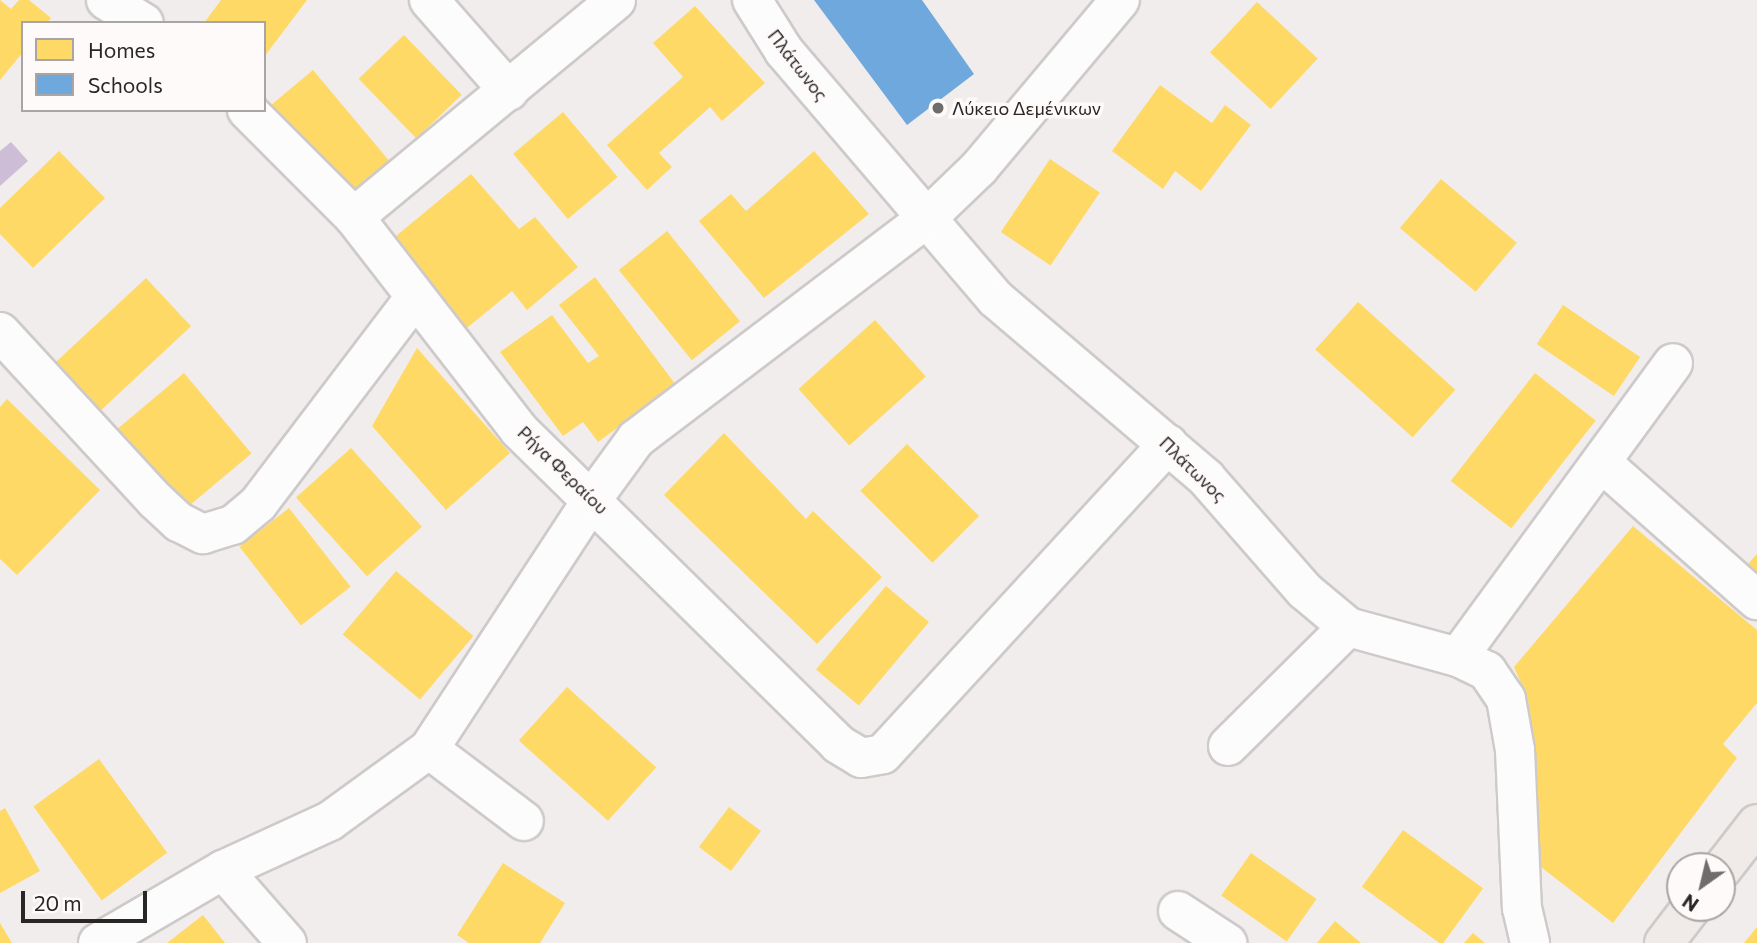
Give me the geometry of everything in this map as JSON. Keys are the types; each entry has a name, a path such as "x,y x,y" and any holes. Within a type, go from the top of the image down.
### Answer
{"main road":[{"path":"1735,852 1757,824"},
{"path":"1664,943 1680,922"}],"street":[{"path":"106,0 141,21"},
{"path":"429,0 509,91"},
{"path":"354,217 616,0"},
{"name":"Πλάτωνος","path":"752,0 784,51 996,299 1044,344 1206,478 1305,591 1348,627 1458,657 1487,671 1506,699 1515,750 1522,908 1530,943"},
{"path":"98,943 223,870 330,821 429,749 593,498 636,439 926,219 979,168 1120,0"},
{"name":"Ρήγα Φεραίου","path":"249,112 354,217 519,429 593,498 838,744 861,758 883,754 1168,444"},
{"path":"0,332 156,500 179,522 203,534 233,525 258,504 415,297"},
{"path":"1458,657 1674,363"},
{"path":"1602,463 1757,600"},
{"path":"1228,746 1348,627"},
{"path":"429,749 524,821"},
{"path":"223,870 287,943"},
{"path":"1178,911 1227,943"}],"shaded area":[{"path":"11,142 28,161 0,186 0,151"}],"building: Homes":[{"path":"0,0 11,9 19,0 29,0 51,18 49,21 21,21 21,54 0,80"},
{"path":"221,0 307,0 266,54 266,21 205,21"},
{"path":"1257,2 1318,59 1271,109 1210,52"},
{"path":"695,6 765,83 722,121 710,107 659,153 672,167 647,190 607,145 683,77 653,43"},
{"path":"404,35 462,95 416,138 359,79"},
{"path":"313,70 393,166 351,201 271,105"},
{"path":"1160,85 1212,123 1225,105 1251,125 1201,191 1175,171 1163,189 1112,151"},
{"path":"563,112 618,177 568,219 513,154"},
{"path":"59,151 105,198 33,268 0,234 0,208"},
{"path":"814,151 869,214 764,298 699,221 731,194 746,211"},
{"path":"1050,159 1100,193 1051,266 1001,232"},
{"path":"471,174 519,229 535,217 578,267 527,310 512,291 463,331 390,241"},
{"path":"1441,179 1517,243 1476,292 1400,228"},
{"path":"667,231 740,321 692,360 619,270"},
{"path":"595,277 676,385 598,442 583,422 563,436 500,352 552,315 588,363 599,356 559,305"},
{"path":"146,278 191,326 97,414 52,366"},
{"path":"1358,302 1455,390 1413,437 1315,350"},
{"path":"1563,305 1640,357 1614,396 1537,344"},
{"path":"875,320 926,376 849,445 798,389"},
{"path":"417,348 510,453 446,510 372,426"},
{"path":"184,373 251,453 182,512 114,431"},
{"path":"1535,373 1596,420 1511,528 1451,481"},
{"path":"7,399 100,490 17,575 0,559 0,407"},
{"path":"724,433 806,519 813,511 882,577 817,644 664,495"},
{"path":"907,444 979,516 932,563 860,491"},
{"path":"351,448 422,527 367,576 296,498"},
{"path":"289,508 351,587 301,626 239,547"},
{"path":"1633,526 1757,630 1757,703 1723,744 1737,758 1613,923 1541,867 1528,699 1514,667"},
{"path":"1757,554 1757,574 1747,565"},
{"path":"396,571 473,636 420,700 343,635"},
{"path":"886,586 929,622 859,705 816,669"},
{"path":"567,687 656,767 608,821 519,741"},
{"path":"99,759 167,853 102,900 33,807"},
{"path":"729,807 761,831 731,871 699,847"},
{"path":"5,808 40,871 0,893 0,811"},
{"path":"1403,830 1483,888 1443,943 1439,943 1362,887"},
{"path":"1251,853 1317,899 1287,941 1221,896"},
{"path":"503,863 565,903 540,943 469,943 457,935"},
{"path":"203,915 225,943 167,943"},
{"path":"1335,921 1361,943 1317,943"},
{"path":"0,923 12,943 0,943"},
{"path":"1757,927 1757,943 1744,943"},
{"path":"1473,933 1485,943 1464,943"}],"building: Schools":[{"path":"814,0 922,0 974,74 907,125"}],"place":[{"name":"Λύκειο Δεμένικων","path":"938,108"}]}
